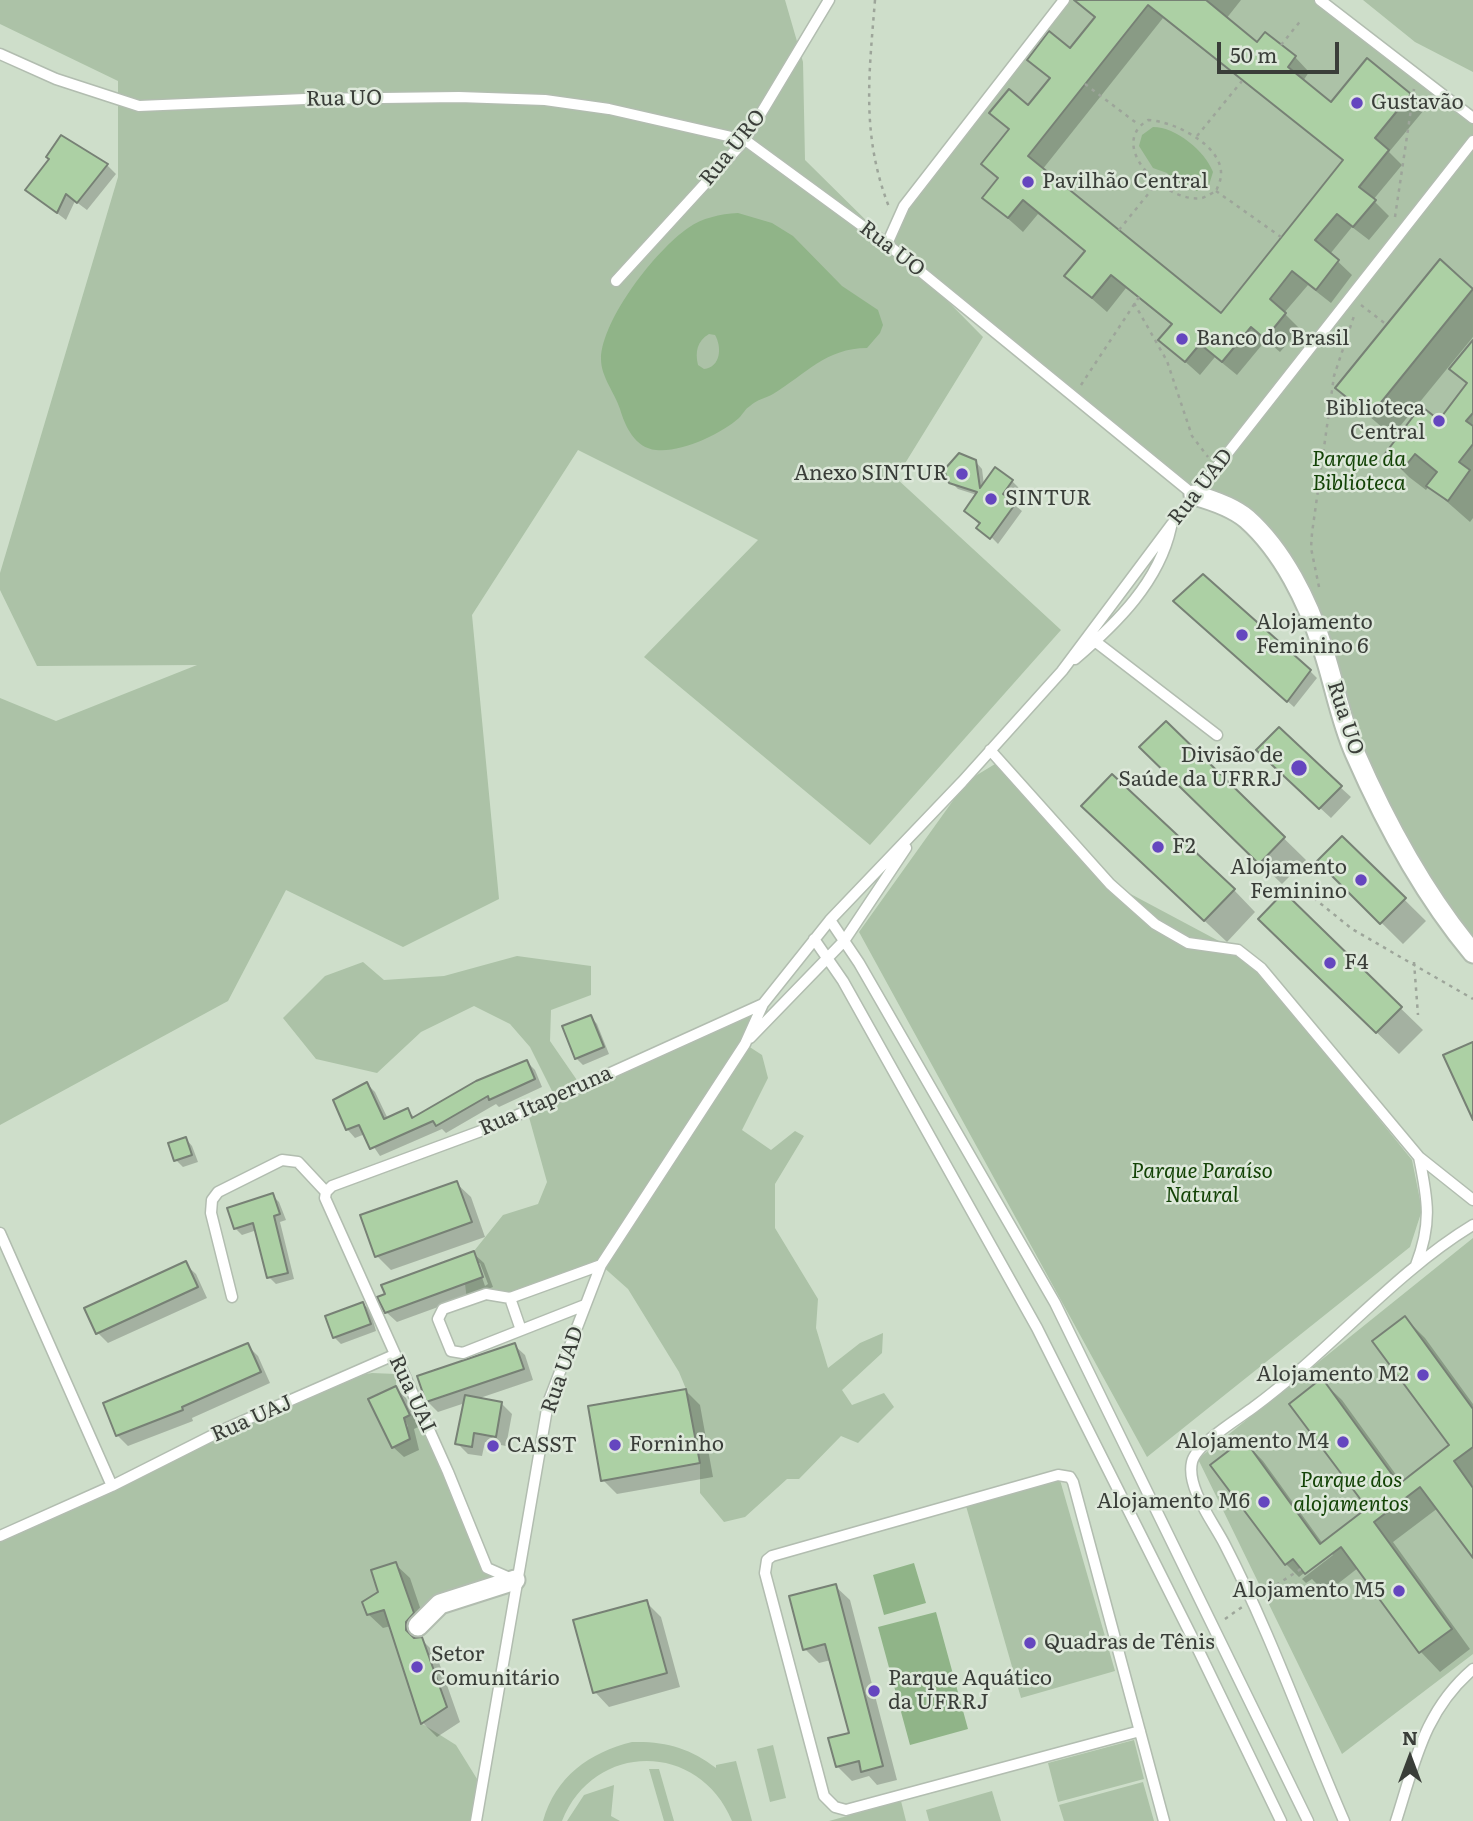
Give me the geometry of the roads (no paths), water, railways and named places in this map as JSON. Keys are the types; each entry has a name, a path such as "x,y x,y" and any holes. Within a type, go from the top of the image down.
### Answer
{"street":[{"name":"Rua UO","path":"1194,495 1227,507 1247,519 1289,574 1310,614 1353,750 1383,813 1421,883 1473,953"},
{"path":"418,1626 440,1604 515,1580"}],"lane":[{"name":"Rua URO","path":"616,281 745,140 829,0"},
{"path":"887,244 894,222 904,206 1063,0"},
{"path":"1320,0 1473,118"},
{"name":"Rua UO","path":"0,54 55,79 139,106 395,98 545,100 634,114 745,140 887,244 1194,495"},
{"name":"Rua UAD","path":"477,1821 515,1580 548,1403 601,1265 745,1044 763,1004 830,920 1062,671 1194,495 1353,301 1390,248 1473,141"},
{"path":"1062,671 1096,642 1159,567 1172,524"},
{"path":"1096,642 1217,735"},
{"path":"990,750 1110,884 1155,925 1188,943 1238,950 1261,968 1419,1157 1473,1200"},
{"name":"Rua UAD","path":"745,1044 844,941 920,826"},
{"path":"830,920 995,1195 1055,1303 1308,1821"},
{"path":"814,939 843,981 1037,1328 1194,1640 1280,1821"},
{"name":"Rua Itaperuna","path":"326,1192 332,1186 489,1128 763,1004"},
{"path":"1416,1265 1428,1230 1427,1195 1419,1157"},
{"path":"232,1297 211,1213 212,1200 218,1192 282,1160 299,1162 326,1192"},
{"name":"Rua UAI","path":"326,1192 325,1198 448,1472 487,1568 515,1580"},
{"path":"1344,1821 1253,1600 1196,1489 1191,1465 1195,1454 1350,1328 1416,1265 1473,1225"},
{"path":"0,1233 113,1486"},
{"path":"586,1305 457,1353 451,1351 438,1318 443,1309 481,1295 510,1298 601,1265"},
{"path":"510,1298 521,1330"},
{"name":"Rua UAJ","path":"0,1536 113,1486 227,1428 394,1355"},
{"path":"1140,1731 846,1810 835,1807 824,1796 765,1573 767,1560 772,1556 1065,1475 1073,1482 1140,1731 1164,1821"},
{"path":"1396,1821 1420,1742 1433,1714 1448,1691 1473,1669"}],"place":[{"name":"Gustavão","path":"1357,103"},
{"name":"Pavilhão Central","path":"1028,182"},
{"name":"Banco do Brasil","path":"1182,339"},
{"name":"Biblioteca Central","path":"1439,421"},
{"name":"Anexo SINTUR","path":"962,474"},
{"name":"SINTUR","path":"991,499"},
{"name":"Alojamento Feminino 6","path":"1242,635"},
{"name":"Divisão de Saúde da UFRRJ","path":"1299,768"},
{"name":"F2","path":"1158,847"},
{"name":"Alojamento Feminino","path":"1361,880"},
{"name":"F4","path":"1330,963"},
{"name":"Alojamento M2","path":"1423,1375"},
{"name":"Alojamento M4","path":"1343,1442"},
{"name":"Forninho","path":"615,1445"},
{"name":"CASST","path":"493,1446"},
{"name":"Alojamento M6","path":"1264,1502"},
{"name":"Alojamento M5","path":"1399,1591"},
{"name":"Quadras de Tênis","path":"1030,1643"},
{"name":"Setor Comunitário","path":"417,1667"},
{"name":"Parque Aquático da UFRRJ","path":"874,1691"}],"park label":[{"name":"Parque da Biblioteca","path":"1359,472"},
{"name":"Parque Paraíso Natural","path":"1202,1184"},
{"name":"Parque dos alojamentos","path":"1351,1493"}]}
